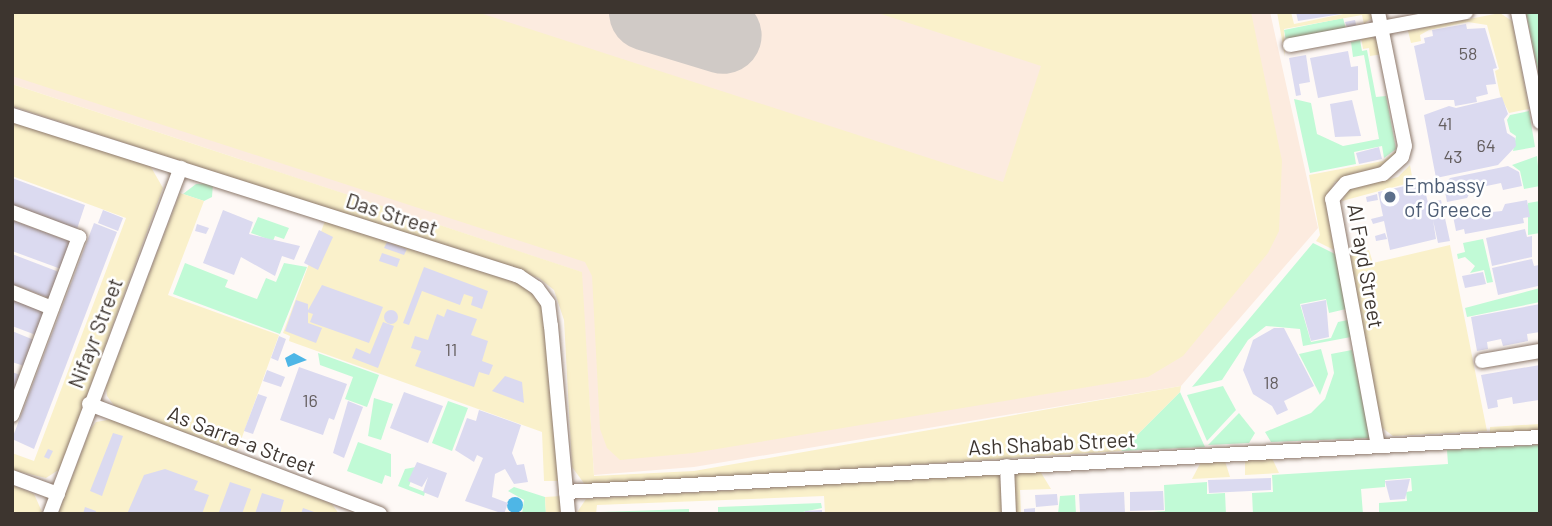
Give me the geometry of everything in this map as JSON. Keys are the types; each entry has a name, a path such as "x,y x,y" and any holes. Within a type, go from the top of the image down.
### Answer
{"street":[{"name":"Al Fayd Street","path":"1378,12 1405,146 1402,157 1382,174 1346,183 1332,199 1378,446"},
{"path":"1290,45 1466,12"},
{"path":"1518,12 1540,122"},
{"name":"Das Street","path":"12,115 519,276 537,288 548,303 568,514"},
{"name":"Nifayr Street","path":"50,514 89,404 181,169"},
{"path":"12,212 79,237 12,415"},
{"path":"12,292 52,308"},
{"path":"1482,361 1540,351"},
{"path":"12,369 27,375"},
{"name":"As Sarra-a Street","path":"89,404 357,510 380,514"},
{"name":"Ash Shabab Street","path":"566,492 1540,437"},
{"path":"1007,466 1009,514"},
{"path":"12,477 58,494"}],"shaded area":[{"path":"12,12 1270,12 1318,228 1181,386 694,467 594,475 581,272 12,84"}],"green space":[{"path":"1526,12 1540,12 1540,81"},
{"path":"1343,18 1346,29 1286,41 1284,30"},
{"path":"1360,40 1362,51 1367,50 1376,97 1386,96 1396,149 1384,158 1382,146 1354,152 1356,164 1310,173 1294,99 1311,103 1317,134 1343,146 1379,139 1364,55 1353,57 1351,42"},
{"path":"1529,111 1535,147 1513,151 1516,136 1510,132 1507,120 1510,115"},
{"path":"1537,156 1540,186 1524,189 1520,171 1512,165"},
{"path":"213,183 212,197 204,201 183,194 196,184"},
{"path":"1540,201 1540,233 1528,235 1528,203"},
{"path":"258,217 289,228 284,239 275,236 273,241 251,233"},
{"path":"1483,239 1493,282 1487,283 1484,270 1470,273 1475,266 1465,257 1458,259 1457,254 1465,252 1463,243"},
{"path":"1313,243 1335,254 1346,309 1329,313 1326,299 1300,304 1311,342 1331,338 1338,322 1348,320 1351,337 1303,346 1300,329 1266,326 1248,340 1222,380 1192,387"},
{"path":"185,263 228,280 225,287 257,299 266,278 276,282 284,263 307,267 280,334 173,294"},
{"path":"1540,288 1540,302 1467,317 1465,308"},
{"path":"1321,349 1328,374 1320,395 1299,354"},
{"path":"1352,350 1370,438 1271,442 1265,432 1311,413 1325,399 1334,373 1331,354"},
{"path":"318,353 379,375 367,407 345,399 353,377 320,365"},
{"path":"1223,386 1236,410 1207,441 1187,395"},
{"path":"1180,392 1205,447 1121,451"},
{"path":"374,398 393,404 381,440 368,436"},
{"path":"448,401 468,408 452,451 432,443"},
{"path":"1239,413 1255,433 1249,443 1208,445"},
{"path":"358,442 391,454 391,477 385,475 382,484 347,471"},
{"path":"1540,445 1540,514 1379,514 1379,503 1407,501 1406,492 1412,491 1411,478 1385,480 1385,487 1361,489 1363,514 1253,514 1252,493 1273,492 1272,475 1448,464 1447,450"},
{"path":"416,467 409,486 425,492 424,496 398,486 405,469"},
{"path":"1207,482 1207,494 1225,493 1226,514 1128,514 1165,511 1164,485"},
{"path":"514,487 545,497 546,514 522,514 524,500 508,491"},
{"path":"1075,495 1076,514 1058,514 1060,496"},
{"path":"821,503 822,508 803,512 718,514 718,507"},
{"path":"689,509 689,514 600,514 600,512"}],"sand":[{"path":"12,12 477,12 1003,182 1041,66 875,12 1251,12 1282,161 1279,231 1268,253 1183,356 1148,377 693,453 620,460 607,448 600,429 592,276 585,262 12,76"},
{"path":"1277,12 1291,12 1294,24 1353,12 1371,12 1372,18 1364,24 1362,15 1284,29 1285,57"},
{"path":"1500,13 1512,21 1529,109 1509,113 1500,95 1495,71 1499,69 1487,25 1468,22 1429,30 1420,35 1421,41 1411,43 1408,31"},
{"path":"1369,35 1378,41 1383,54 1370,56 1369,48 1363,49 1361,37"},
{"path":"12,84 582,272 594,476 694,471 1181,386 1180,392 1121,451 586,486 572,467 564,320 554,290 539,278 12,106"},
{"path":"12,118 148,162 163,188 60,469 46,478 12,470 12,453 34,461 126,218 12,176"},
{"path":"1397,150 1397,156 1380,169 1335,182 1325,200 1334,250 1316,241 1320,235 1309,175 1383,161"},
{"path":"1410,165 1413,182 1342,201 1349,189 1398,177"},
{"path":"180,193 204,201 168,295 279,335 237,451 116,408 107,396 106,387"},
{"path":"325,221 520,284 542,302 561,481 544,481 542,432 289,341 290,336 283,333"},
{"path":"1450,245 1487,431 1393,436 1380,426 1348,257 1369,250 1373,263"},
{"path":"113,419 332,504 339,514 58,514 90,430 96,422"},
{"path":"1540,424 1540,431 1490,434 1490,427"},
{"path":"1271,456 1279,473 1245,475 1245,462 1250,457"},
{"path":"1224,458 1230,477 1192,479 1202,460"},
{"path":"1040,471 1051,489 1020,490 1021,514 1015,514 1014,478 1018,472"},
{"path":"1000,474 1003,514 825,514 824,496 597,505 596,514 576,514 586,499"},
{"path":"12,485 34,494 43,514 12,514"},
{"path":"561,496 562,514 546,514 545,497"}],"water":[{"path":"294,353 307,360 288,367 285,358"},
{"path":"515,497 523,505 515,513 507,505"}],"building":[{"path":"1296,12 1341,12 1341,14 1298,21"},
{"path":"1355,20 1357,28 1348,30 1345,22"},
{"path":"1466,24 1467,29 1485,28 1497,68 1493,69 1496,84 1486,85 1488,94 1476,97 1477,102 1455,106 1454,100 1425,100 1414,46 1425,43 1424,38 1433,36 1432,30"},
{"path":"1348,51 1351,67 1358,66 1358,90 1318,98 1310,58"},
{"path":"1306,55 1310,82 1299,84 1301,95 1296,96 1289,58"},
{"path":"1502,97 1508,114 1504,119 1507,133 1515,138 1516,146 1498,165 1436,178 1424,115 1449,106 1456,108"},
{"path":"1352,100 1361,136 1335,137 1330,104"},
{"path":"1379,147 1382,159 1359,164 1356,153"},
{"path":"1508,166 1519,172 1522,186 1503,190 1501,183 1472,189 1467,198 1447,202 1444,186 1450,178"},
{"path":"12,178 85,205 76,232 12,208"},
{"path":"1423,182 1428,203 1441,200 1450,241 1438,243 1433,220 1436,239 1390,250 1384,221 1373,224 1371,219 1383,216 1378,192"},
{"path":"1377,194 1378,200 1367,202 1366,197"},
{"path":"1527,200 1530,217 1523,218 1524,223 1465,234 1464,229 1456,231 1453,216 1502,211 1505,204"},
{"path":"103,210 123,218 118,231 98,223"},
{"path":"223,210 253,222 249,234 300,246 294,260 282,256 275,276 241,257 234,275 203,263"},
{"path":"12,220 71,242 61,269 12,251"},
{"path":"94,223 117,232 34,449 12,439"},
{"path":"197,224 209,228 206,234 195,231"},
{"path":"1525,229 1527,237 1532,236 1532,257 1492,266 1486,238"},
{"path":"319,230 333,237 318,270 304,263"},
{"path":"1385,233 1387,239 1376,241 1375,236"},
{"path":"387,242 407,249 404,255 384,248"},
{"path":"382,253 400,259 397,267 379,261"},
{"path":"12,254 59,272 49,298 12,284"},
{"path":"1532,259 1534,266 1539,265 1538,286 1498,295 1492,268"},
{"path":"424,267 488,291 482,309 471,305 473,297 464,294 460,305 422,291 409,325 403,323"},
{"path":"1483,272 1486,284 1465,288 1462,276"},
{"path":"322,285 383,307 369,343 310,322 313,314 307,312"},
{"path":"12,296 46,309 36,335 12,326"},
{"path":"296,300 308,304 308,323 322,328 316,343 285,331"},
{"path":"1326,300 1329,337 1311,341 1301,305"},
{"path":"1540,304 1540,332 1527,334 1528,341 1503,346 1501,339 1487,342 1488,349 1477,351 1471,317"},
{"path":"447,309 477,319 471,335 488,341 482,361 493,365 489,375 479,372 474,387 415,366 421,351 411,348 415,336 428,340 437,314 444,317"},
{"path":"391,310 396,312 396,322 391,324 386,322 384,317 386,312"},
{"path":"383,322 394,326 378,368 352,358 356,348 370,354"},
{"path":"1274,328 1284,328 1314,386 1284,401 1288,410 1277,415 1272,406 1253,394 1243,370 1253,340"},
{"path":"12,331 34,340 24,366 12,362"},
{"path":"279,336 286,339 278,361 271,358"},
{"path":"1540,365 1539,400 1513,404 1512,397 1497,400 1498,407 1488,409 1481,375"},
{"path":"299,367 347,384 334,420 329,418 323,435 280,420"},
{"path":"267,370 285,377 281,387 263,381"},
{"path":"12,372 20,375 12,395"},
{"path":"505,376 522,382 524,403 492,391"},
{"path":"404,392 443,406 428,443 390,428"},
{"path":"258,394 267,397 253,434 244,431"},
{"path":"348,401 363,407 344,458 333,453"},
{"path":"479,410 521,425 512,453 517,465 524,464 528,482 514,484 505,469 495,474 492,497 508,503 504,514 465,501 483,458 477,455 474,462 455,450 467,418 476,421"},
{"path":"113,433 123,436 102,496 90,491"},
{"path":"48,449 53,451 49,459 44,457"},
{"path":"417,462 447,473 438,498 423,492 428,477 422,487 408,481"},
{"path":"165,469 198,481 194,490 209,495 202,514 127,514 144,475"},
{"path":"1271,478 1271,490 1209,493 1208,480"},
{"path":"1410,479 1405,499 1390,500 1385,481"},
{"path":"230,482 251,489 242,514 219,512"},
{"path":"1163,491 1164,510 1130,511 1130,492"},
{"path":"1124,492 1125,513 1080,512 1079,494"},
{"path":"262,493 284,500 280,514 255,514"},
{"path":"1057,494 1058,505 1036,507 1035,495"},
{"path":"85,507 96,511 95,514 83,514"},
{"path":"303,508 317,513 317,514 301,514"},
{"path":"1035,508 1035,514 1024,514 1024,509"},
{"path":"822,510 822,514 805,514 805,511"}],"runway":[{"path":"647,12 723,35"}],"place":[{"name":"Embassy of Greece","path":"1390,197"}]}
